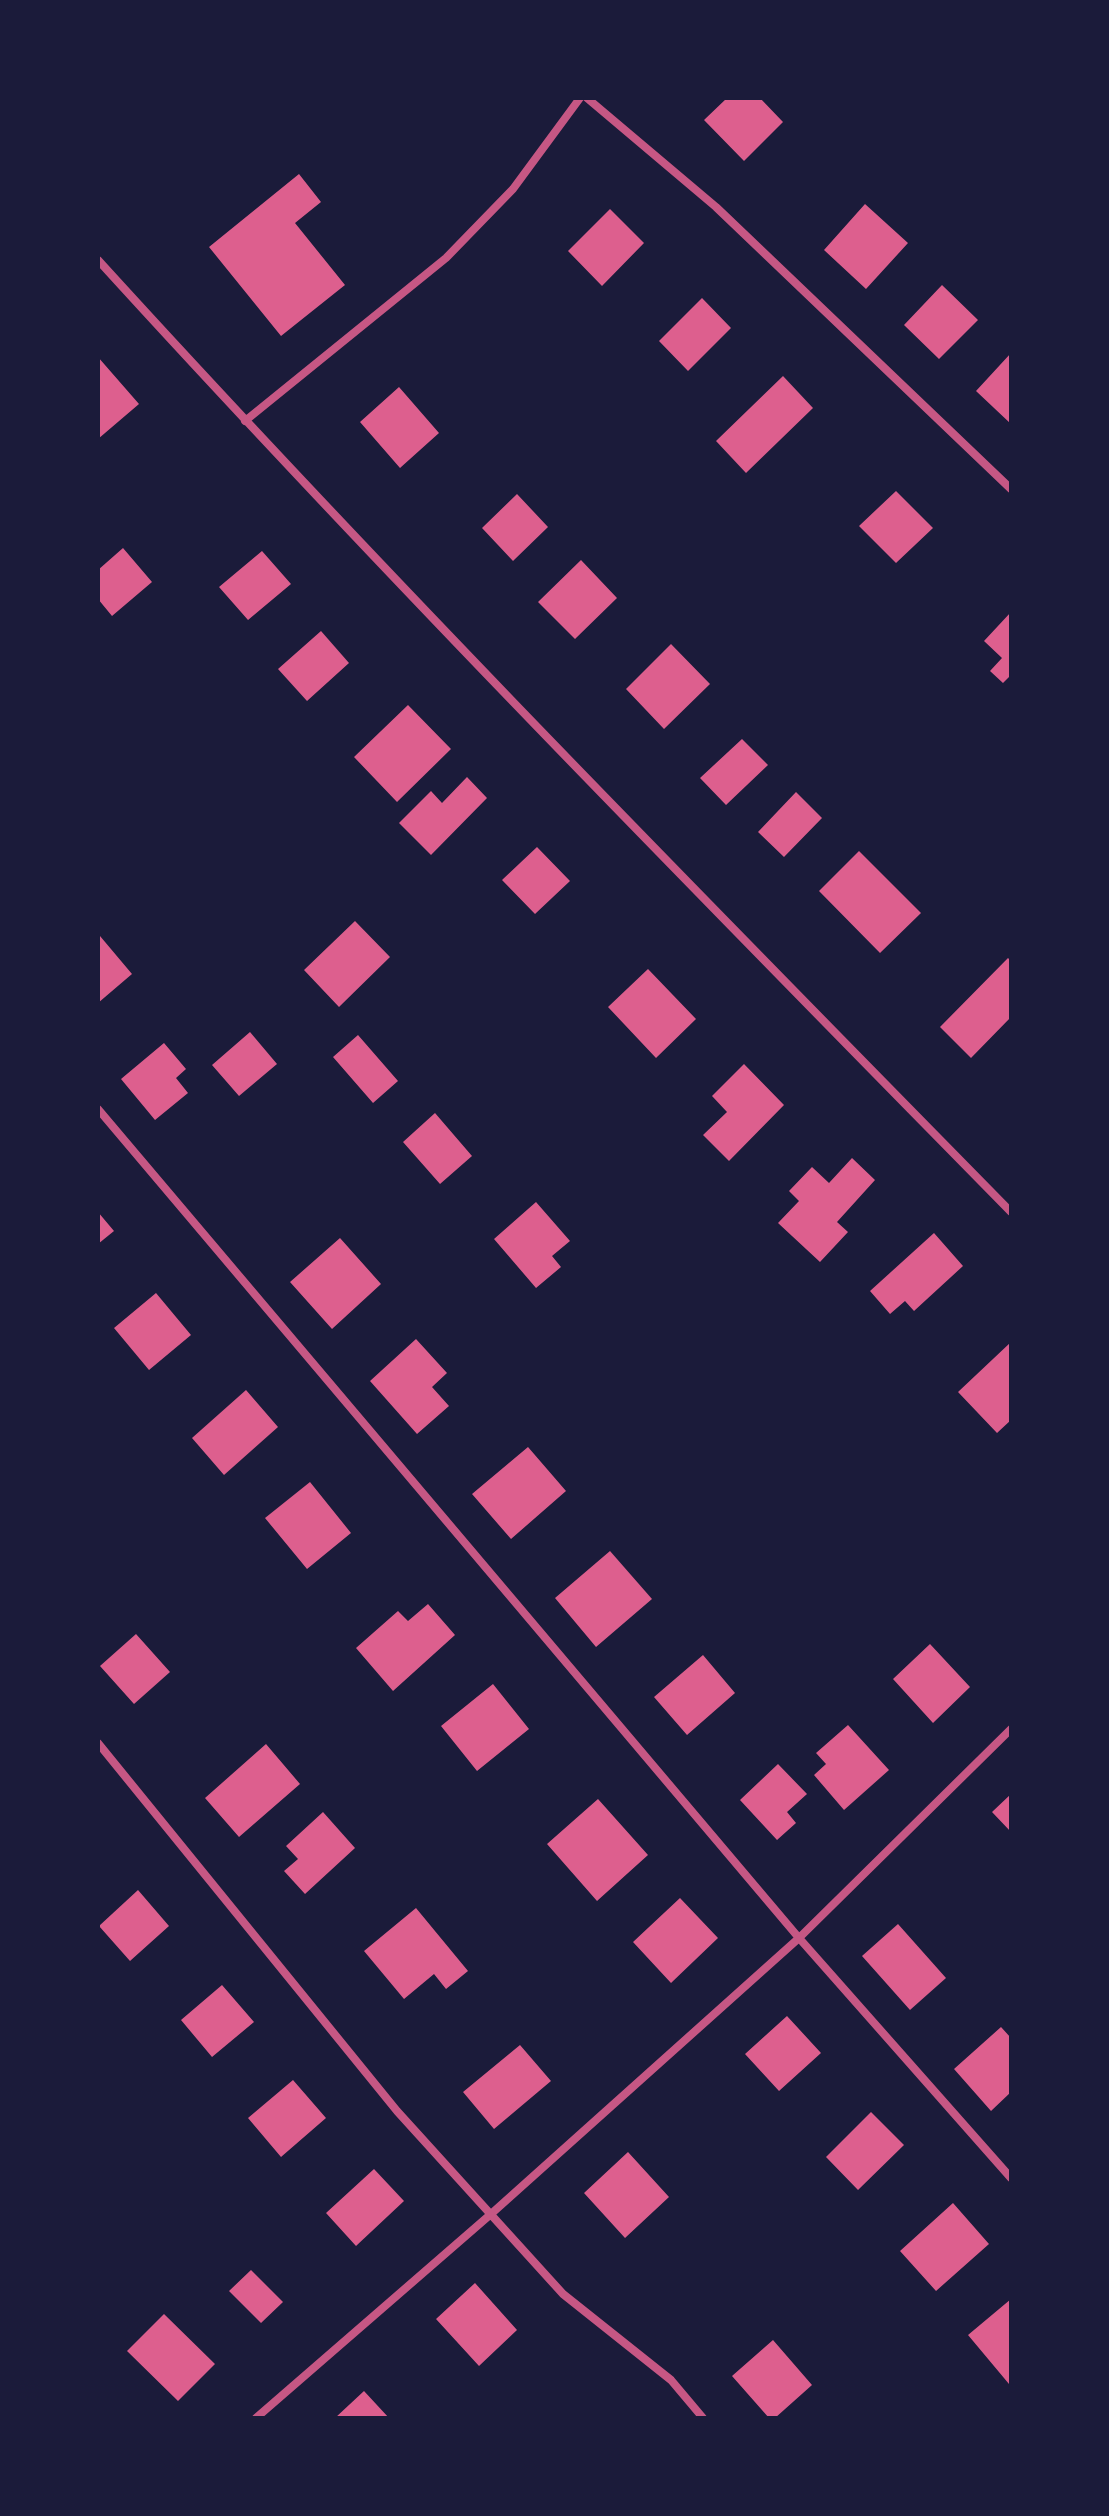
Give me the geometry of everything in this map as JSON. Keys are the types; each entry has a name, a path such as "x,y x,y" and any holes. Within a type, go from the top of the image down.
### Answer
{"street":[{"path":"245,421 446,258 513,189 580,98"},
{"path":"587,98 716,207 1011,489"},
{"path":"98,260 245,421 682,877 1011,1212"},
{"path":"98,1109 799,1938 1011,2178"},
{"path":"256,2418 491,2214 799,1938 1011,1729"},
{"path":"98,1743 397,2111 563,2294 671,2380 703,2418"}],"building":[{"path":"727,98 760,98 783,122 744,161 704,120"},
{"path":"299,174 321,202 295,223 345,285 281,336 209,247"},
{"path":"865,204 908,243 866,289 824,250"},
{"path":"610,209 644,243 602,286 568,251"},
{"path":"942,285 978,320 939,359 904,325"},
{"path":"702,298 731,328 688,371 659,341"},
{"path":"1011,353 1011,424 976,391"},
{"path":"98,357 139,404 98,439"},
{"path":"783,376 813,408 746,473 716,441"},
{"path":"399,387 439,433 400,468 360,422"},
{"path":"896,491 933,528 896,563 859,526"},
{"path":"517,494 548,527 513,561 482,528"},
{"path":"123,548 152,582 112,616 98,599 98,570"},
{"path":"262,551 291,584 248,620 219,587"},
{"path":"581,560 617,598 575,639 538,602"},
{"path":"1011,612 1011,675 1003,683 990,671 1002,658 984,641"},
{"path":"321,631 349,663 307,701 278,669"},
{"path":"671,644 710,684 664,729 626,689"},
{"path":"408,705 451,749 397,802 354,757"},
{"path":"742,739 768,765 726,805 700,778"},
{"path":"467,777 487,798 431,855 399,823 431,791 442,803"},
{"path":"796,792 822,818 784,857 758,832"},
{"path":"537,847 570,881 535,914 502,880"},
{"path":"859,851 921,913 880,953 819,891"},
{"path":"355,921 390,957 339,1007 304,970"},
{"path":"98,937 132,974 98,1003"},
{"path":"1008,958 1011,961 1011,1017 971,1058 940,1027"},
{"path":"648,969 696,1019 656,1058 608,1007"},
{"path":"250,1032 277,1064 239,1096 212,1065"},
{"path":"358,1035 398,1081 373,1103 333,1057"},
{"path":"164,1043 186,1069 176,1078 188,1093 155,1120 121,1079"},
{"path":"744,1064 784,1105 729,1161 703,1135 727,1112 712,1096"},
{"path":"435,1113 472,1156 440,1184 403,1142"},
{"path":"852,1158 875,1180 837,1222 848,1232 820,1262 778,1223 799,1201 789,1191 812,1167 829,1183"},
{"path":"536,1202 570,1241 552,1256 561,1267 536,1288 494,1239"},
{"path":"98,1212 114,1231 98,1244"},
{"path":"934,1233 963,1266 914,1311 905,1301 890,1314 870,1291"},
{"path":"340,1238 381,1284 332,1329 290,1282"},
{"path":"156,1293 191,1335 149,1370 114,1328"},
{"path":"416,1339 447,1373 432,1387 449,1406 417,1434 370,1381"},
{"path":"1011,1342 1011,1420 997,1433 958,1392"},
{"path":"246,1390 278,1427 224,1475 192,1438"},
{"path":"528,1447 566,1491 511,1539 472,1494"},
{"path":"310,1482 351,1533 307,1569 265,1518"},
{"path":"610,1551 652,1599 596,1647 555,1598"},
{"path":"428,1604 455,1635 393,1691 356,1648 398,1611 408,1621"},
{"path":"136,1634 170,1672 134,1704 100,1666"},
{"path":"930,1644 970,1687 933,1723 893,1679"},
{"path":"703,1655 735,1693 687,1735 654,1697"},
{"path":"493,1684 529,1729 477,1771 441,1726"},
{"path":"848,1725 889,1770 844,1810 814,1775 826,1764 816,1753"},
{"path":"266,1744 300,1784 239,1837 205,1798"},
{"path":"778,1764 807,1794 787,1812 796,1823 777,1840 740,1800"},
{"path":"1011,1794 1011,1832 992,1812"},
{"path":"598,1799 648,1855 597,1901 547,1844"},
{"path":"323,1812 355,1848 305,1894 284,1871 298,1859 286,1846"},
{"path":"138,1890 169,1926 130,1961 99,1926"},
{"path":"680,1898 718,1938 671,1983 633,1942"},
{"path":"416,1908 468,1971 446,1989 434,1974 404,1999 364,1951"},
{"path":"898,1924 946,1978 910,2010 862,1956"},
{"path":"222,1985 254,2022 212,2057 181,2020"},
{"path":"787,2016 821,2053 779,2091 745,2054"},
{"path":"1001,2027 1011,2038 1011,2092 991,2111 954,2069"},
{"path":"520,2045 551,2081 494,2129 463,2092"},
{"path":"293,2080 326,2118 281,2157 248,2118"},
{"path":"871,2112 904,2145 858,2190 826,2157"},
{"path":"628,2152 669,2197 625,2238 584,2193"},
{"path":"374,2169 404,2201 356,2246 326,2213"},
{"path":"953,2203 989,2244 936,2291 900,2251"},
{"path":"251,2270 283,2302 261,2323 229,2291"},
{"path":"475,2283 517,2330 479,2366 436,2319"},
{"path":"1011,2299 1011,2382 1009,2384 968,2335"},
{"path":"164,2314 215,2364 178,2401 127,2351"},
{"path":"773,2340 812,2385 775,2418 769,2418 732,2376"},
{"path":"364,2391 389,2418 335,2418"}]}
